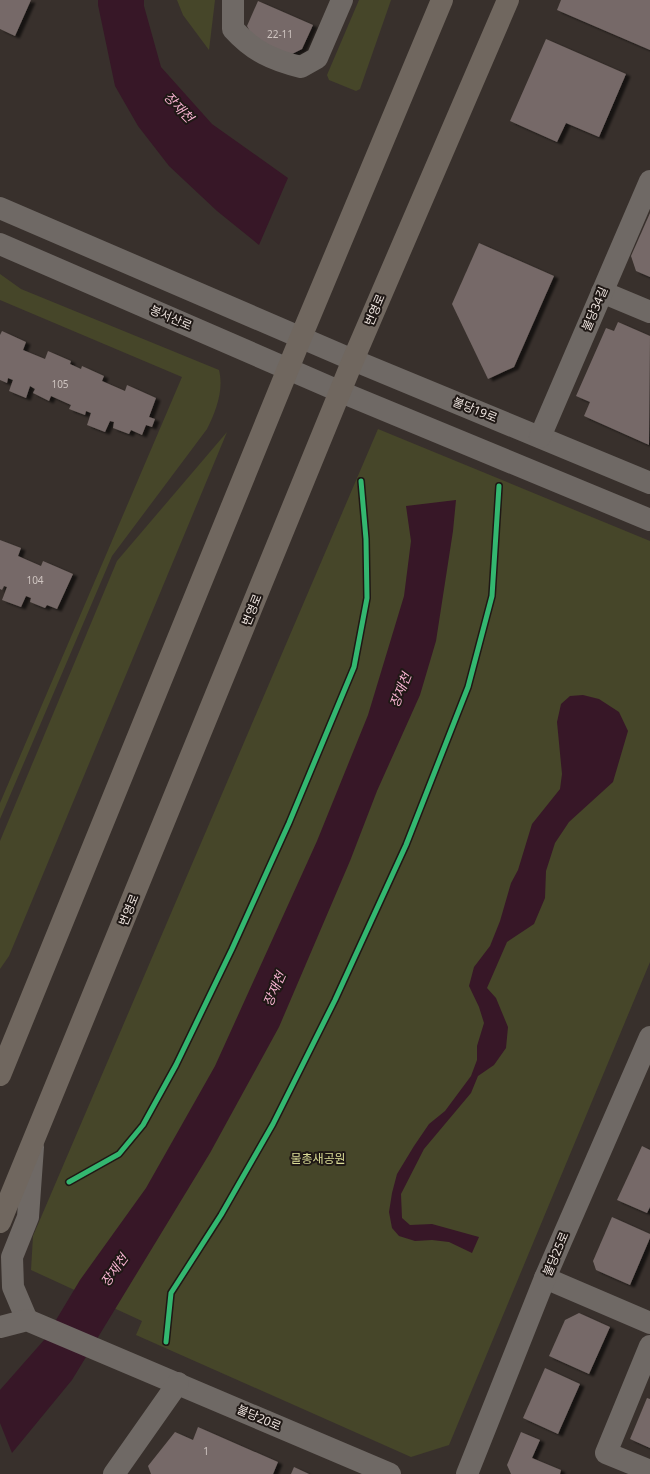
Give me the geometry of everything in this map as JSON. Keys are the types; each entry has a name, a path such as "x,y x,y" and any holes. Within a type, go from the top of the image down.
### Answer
{"main road":[{"path":"0,1075 289,369 301,336 442,0"},
{"name":"번영로","path":"0,1222 353,360 508,0"}],"street":[{"path":"233,0 232,29 246,44 279,62 301,68 317,58 342,0"},
{"name":"불당34길","path":"540,436 650,181"},
{"path":"0,208 301,336"},
{"name":"봉서산로","path":"0,244 341,392"},
{"path":"602,292 650,312"},
{"name":"불당19로","path":"301,336 353,360 540,436 650,483"},
{"path":"341,392 650,520"},
{"name":"불당25로","path":"467,1474 545,1278 650,1037"},
{"path":"0,1327 28,1320 13,1287 12,1257 28,1217 33,1144"},
{"path":"545,1278 650,1323"},
{"name":"불당20로","path":"28,1320 390,1474"},
{"path":"650,1346 606,1453 650,1471"},
{"path":"114,1474 178,1383"}],"green space":[{"path":"177,0 215,0 209,50 183,15"},
{"path":"359,0 391,0 360,89 356,91 329,80 327,75"},
{"path":"0,274 21,289 219,370 220,393 216,408 207,429 112,556 0,819 0,803 182,377 0,300"},
{"name":"물총새공원","path":"378,429 650,541 650,962 449,1445 411,1457 136,1335 142,1321 31,1270 33,1236"},
{"path":"227,432 9,956 0,969 0,841 117,561"}],"water":[{"name":"장재천","path":"98,0 144,0 144,6 161,67 212,124 288,178 259,245 217,211 169,166 138,126 115,86"},
{"name":"장재천","path":"456,500 453,531 436,641 420,695 377,791 350,861 279,1027 210,1153 72,1380 12,1453 0,1423 0,1390 44,1340 80,1280 146,1188 215,1066 317,841 368,715 404,596 411,541 406,506"},
{"path":"583,695 599,699 619,712 628,731 613,782 569,822 555,843 546,871 545,898 534,924 507,942 487,988 496,998 508,1027 506,1048 494,1065 478,1076 471,1093 424,1149 401,1194 402,1218 410,1225 432,1224 479,1237 472,1253 449,1242 432,1240 415,1241 399,1236 392,1228 389,1212 397,1174 429,1124 445,1111 471,1076 477,1060 477,1046 484,1023 479,1007 469,986 474,967 490,946 500,921 511,883 518,870 532,824 560,789 562,774 557,722 561,704 570,696"}],"building":[{"path":"0,0 31,0 15,36 0,29"},
{"path":"561,0 650,0 650,50 557,10"},
{"path":"258,1 313,25 302,49 288,56 255,41 247,26"},
{"path":"546,39 626,74 599,137 566,123 557,142 510,121"},
{"path":"650,213 650,277 636,271 631,256"},
{"path":"479,243 554,276 514,367 488,379 452,304"},
{"path":"618,322 650,336 649,445 584,416 590,402 576,396 606,328 614,331"},
{"path":"2,331 26,342 23,350 45,359 48,351 71,361 70,364 81,369 82,366 104,376 102,381 125,391 127,385 156,398 149,417 155,419 152,427 146,425 142,435 131,430 129,434 113,428 114,422 110,421 105,432 87,425 91,413 86,411 85,415 69,409 71,405 51,396 49,401 33,393 35,389 30,386 26,398 9,391 13,380 8,378 7,383 0,380 0,335"},
{"path":"0,540 21,548 18,556 41,566 43,561 73,574 57,609 47,605 45,608 30,602 31,598 26,596 21,607 2,600 7,587 4,586 2,590 0,589"},
{"path":"642,1146 650,1150 650,1207 647,1213 617,1200"},
{"path":"612,1217 650,1234 650,1238 630,1285 596,1270 593,1261"},
{"path":"579,1313 610,1327 589,1374 549,1356 565,1320"},
{"path":"545,1368 580,1384 558,1434 523,1418"},
{"path":"647,1398 650,1399 650,1448 630,1439"},
{"path":"198,1427 278,1462 273,1474 151,1474 148,1466 175,1432 193,1440"},
{"path":"521,1432 540,1440 532,1458 561,1470 560,1474 511,1474 507,1465"},
{"path":"294,1467 309,1474 291,1474"}],"cycle path":[{"path":"69,1182 119,1154 143,1125 176,1065 232,949 289,823 354,667 367,598 366,539 361,481"},
{"path":"166,1342 171,1293 221,1215 273,1124 335,1000 406,845 468,687 492,596 499,486"}]}
